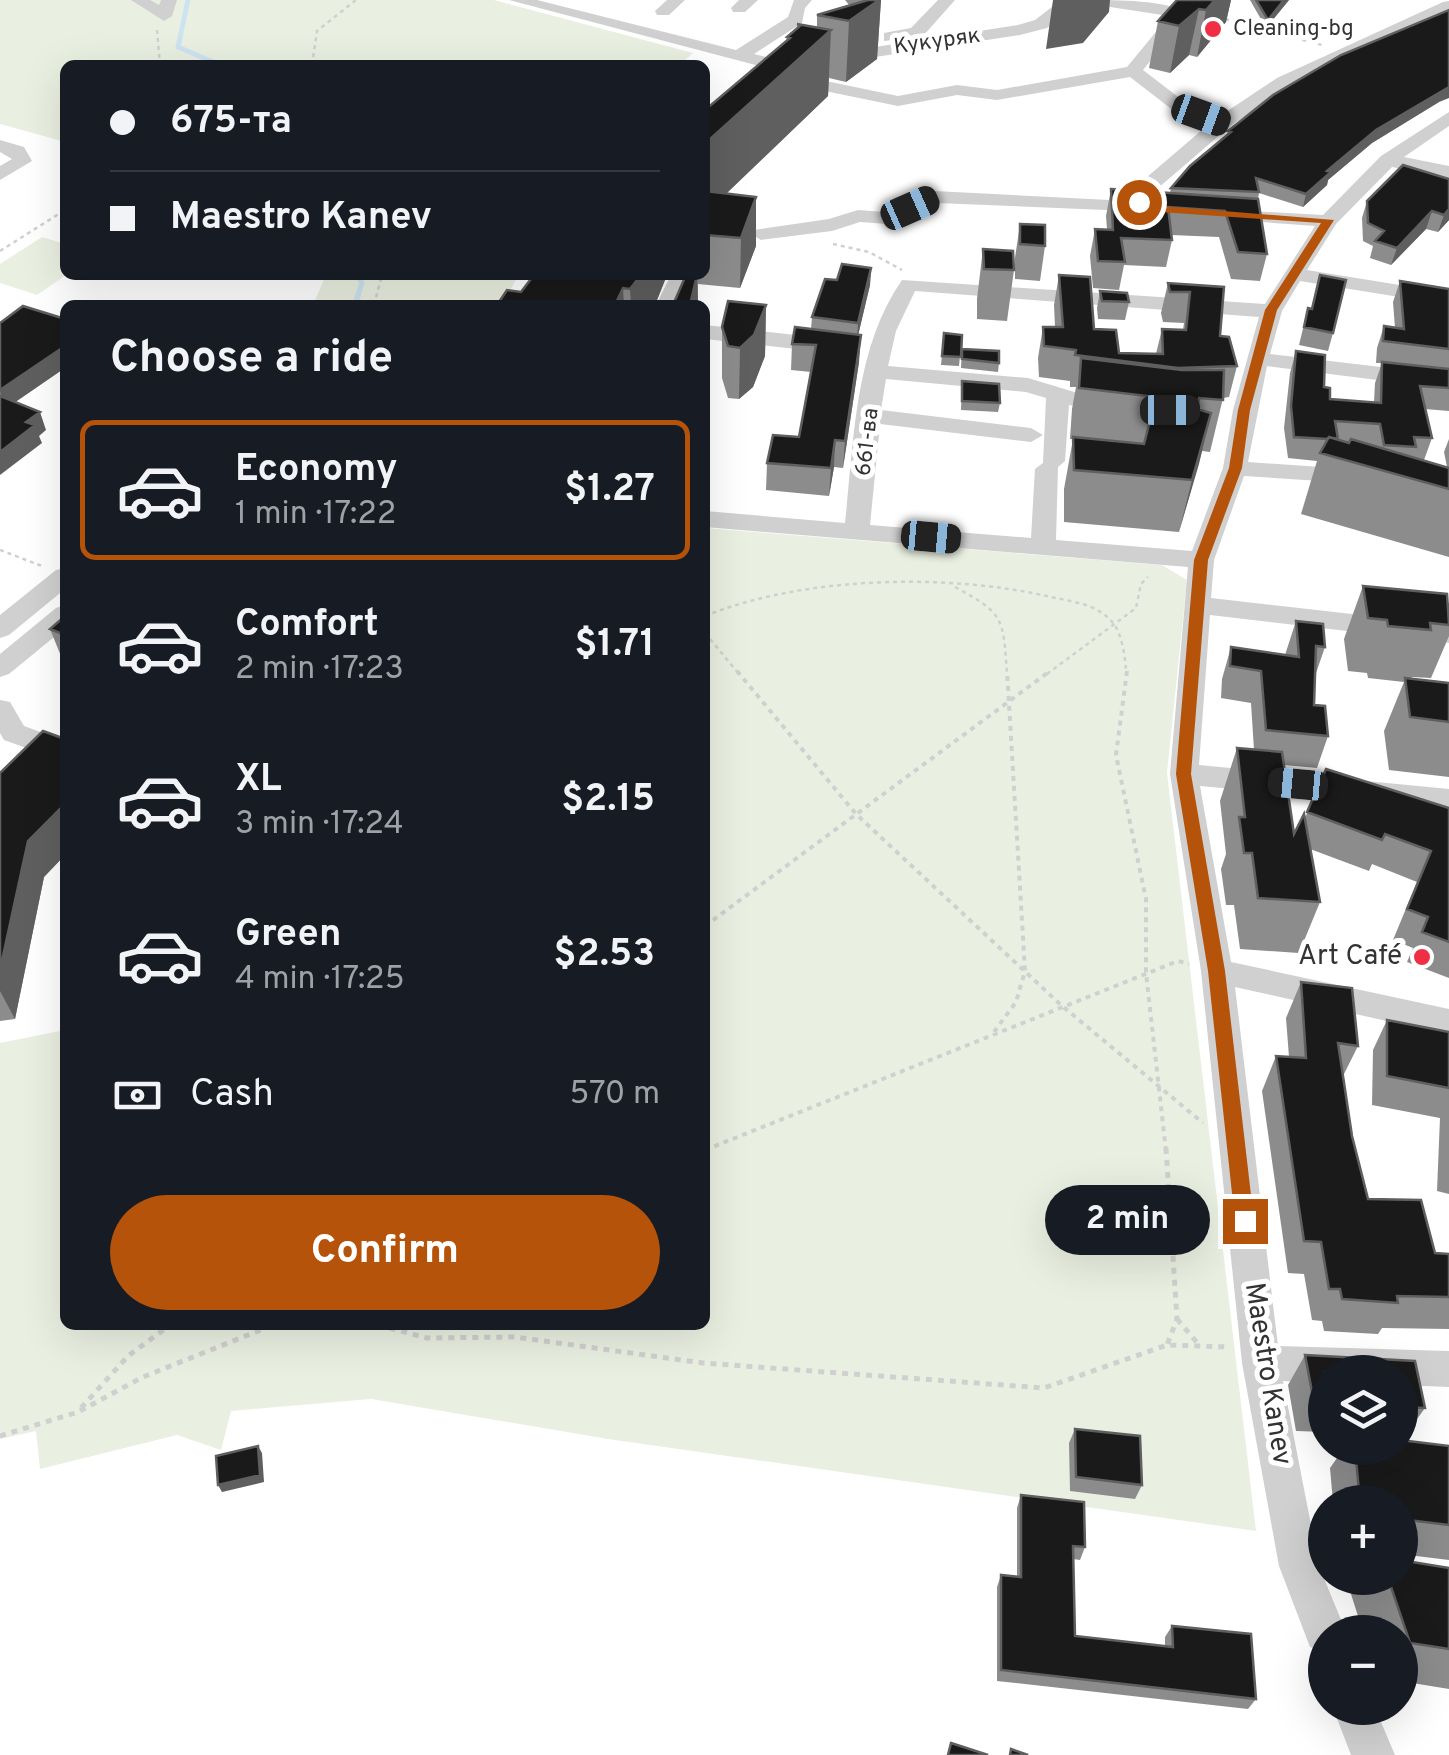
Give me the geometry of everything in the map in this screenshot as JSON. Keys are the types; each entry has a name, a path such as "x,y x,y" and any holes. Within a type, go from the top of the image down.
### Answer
{"street":[{"path":"139,0 166,8"},
{"path":"517,0 565,5 898,101 957,90 997,95 1133,72 1181,13"},
{"path":"739,56 796,18 797,6 804,0"},
{"path":"917,32 946,0"},
{"path":"863,52 857,46 860,43 1002,21 1030,11 1043,0"},
{"name":"Кукуряк","path":"796,73 863,52 1020,30 1040,24 1072,0"},
{"path":"1098,0 1181,13"},
{"path":"760,234 832,226 858,216 887,218 934,197 1156,209 1139,202 1140,193 1222,122 1284,82 1449,6"},
{"path":"1424,17 1449,27"},
{"path":"1133,72 1180,107 1222,122"},
{"name":"Maestro Kanev","path":"1318,1615 1299,1566 1261,1362 1217,971 1184,774 1201,560 1236,468 1235,410 1260,359 1271,310 1328,220 1388,160 1449,118"},
{"path":"0,146 17,150 22,161 0,174"},
{"path":"1388,160 1449,172"},
{"path":"1201,212 1328,220"},
{"path":"1293,274 1449,298"},
{"name":"661-ва","path":"857,530 878,363 899,294 909,284 922,284"},
{"path":"922,284 1271,310"},
{"path":"710,333 878,363 896,376 1028,385 1079,401 1134,407"},
{"path":"1260,359 1449,382"},
{"path":"1043,547 1058,394"},
{"path":"872,416 1031,435"},
{"path":"1236,468 1371,477"},
{"path":"710,519 1201,560"},
{"path":"0,629 57,572"},
{"path":"1199,605 1449,634"},
{"path":"0,668 60,618"},
{"path":"0,709 14,733 60,750"},
{"path":"1184,774 1449,799"},
{"path":"1217,971 1449,1022"},
{"path":"1261,1362 1449,1370"},
{"path":"1361,1725 1373,1755"}],"path":[{"path":"313,60 317,31 356,0"},
{"path":"160,60 157,26 166,8"},
{"path":"1181,13 1234,21 1347,52"},
{"path":"0,251 60,213"},
{"path":"827,243 861,248 885,257 922,284"},
{"path":"0,550 57,572"},
{"path":"710,922 1136,608 1141,584 1156,570 1201,560"},
{"path":"710,614 730,606 857,583 940,584 1014,588 1045,595 1092,606 1114,624 1127,669 1116,755 1146,899 1146,973 1162,1089 1178,1319 1167,1345"},
{"path":"940,584 974,594 1002,620 1024,971 1016,1002 994,1032"},
{"path":"710,639 856,814 1061,1005 1237,1150"},
{"path":"710,1148 1178,961 1217,971"},
{"path":"1178,1319 1200,1346"},
{"path":"78,1412 128,1356 163,1330"},
{"path":"0,1436 78,1412 143,1378 261,1330"},
{"path":"396,1330 426,1338 515,1337 703,1363 1044,1388 1167,1345 1236,1347 1261,1362"}],"green space":[{"path":"0,0 494,0 693,53 685,60 60,60 60,141 0,124"},
{"path":"42,237 60,242 60,279 37,295 0,283 0,264"},
{"path":"324,280 516,280 504,300 315,300"},
{"path":"710,528 1162,565 1187,580 1167,773 1256,1531 608,1439 371,1399 231,1411 221,1450 177,1435 40,1469 36,1431 0,1439 0,1043 60,1031 60,1330 710,1330"}],"building":[{"path":"879,0 849,21 817,15"},
{"path":"1177,0 1215,0 1179,26 1158,21"},
{"path":"1256,0 1284,0 1268,20"},
{"path":"1449,10 1449,87 1376,130 1306,194 1256,178 1259,192 1171,188 1190,166 1231,132 1228,131 1273,95 1341,55"},
{"path":"797,24 831,30 710,139 710,106 801,25"},
{"path":"1403,165 1449,179 1449,209 1444,215 1432,211 1397,248 1375,241 1384,231 1368,223 1367,201"},
{"path":"1111,189 1258,199 1267,254 1238,252 1225,211 1168,207 1172,240 1121,238 1125,262 1098,261 1095,229 1113,230"},
{"path":"710,192 756,197 741,238 710,235"},
{"path":"1020,224 1045,225 1045,246 1020,244"},
{"path":"983,249 1013,251 1014,270 984,269"},
{"path":"842,264 871,268 858,323 812,317 825,279 837,280"},
{"path":"1059,275 1090,277 1094,329 1116,330 1119,353 1163,354 1162,329 1186,330 1190,292 1170,292 1168,283 1224,287 1220,336 1229,337 1237,366 1178,368 1075,355 1076,350 1044,346 1043,327 1063,327"},
{"path":"1320,275 1346,280 1333,333 1304,327"},
{"path":"530,280 637,280 630,289 623,288 617,300 500,300 507,290 521,292"},
{"path":"684,280 696,280 691,300 675,300"},
{"path":"1400,281 1449,289 1449,349 1383,341 1384,326 1404,329"},
{"path":"1100,291 1127,293 1129,302 1102,301"},
{"path":"728,301 766,305 754,335 740,348 728,346 722,327"},
{"path":"23,306 60,317 60,349 0,390 0,323"},
{"path":"795,327 861,335 845,441 835,440 831,468 767,463 773,435 799,437 816,345 792,344"},
{"path":"944,333 962,335 961,357 942,356"},
{"path":"962,349 999,351 999,363 962,359"},
{"path":"1296,351 1325,355 1324,387 1330,388 1330,399 1381,403 1382,362 1449,369 1449,388 1420,386 1432,438 1414,437 1416,447 1384,445 1380,424 1335,421 1338,439 1294,437 1291,406"},
{"path":"1081,358 1182,370 1224,370 1223,400 1199,398 1197,409 1211,413 1192,480 1074,470 1073,437 1144,444 1156,397 1079,388"},
{"path":"962,381 999,384 1000,403 962,401"},
{"path":"0,396 40,412 26,422 35,425 0,452"},
{"path":"1329,437 1349,443 1351,439 1449,468 1449,489 1320,453"},
{"path":"1363,586 1447,594 1449,625 1430,623 1431,630 1388,626 1387,620 1368,618"},
{"path":"60,620 60,633 50,629"},
{"path":"1296,621 1323,624 1325,647 1316,646 1314,705 1325,706 1328,736 1266,730 1261,671 1230,666 1231,647 1299,657"},
{"path":"1405,678 1449,683 1449,722 1410,717"},
{"path":"43,731 60,737 60,809 28,841 0,970 0,773"},
{"path":"1237,748 1282,752 1294,834 1304,814 1320,902 1258,898 1252,853 1244,853 1239,817 1245,817"},
{"path":"1326,769 1449,808 1449,942 1422,932 1428,917 1407,909 1431,851 1385,834 1382,840 1307,812"},
{"path":"1301,982 1352,988 1358,1046 1338,1043 1352,1136 1368,1199 1421,1200 1435,1253 1449,1254 1449,1297 1397,1296 1398,1303 1342,1299 1340,1289 1329,1289 1321,1242 1304,1241 1276,1056 1306,1058"},
{"path":"1387,1020 1449,1032 1449,1088 1387,1076"},
{"path":"1418,1375 1425,1408 1418,1408"},
{"path":"1075,1429 1140,1436 1142,1485 1076,1477"},
{"path":"1418,1442 1449,1446 1449,1525 1418,1521 1418,1485 1358,1485 1357,1465 1418,1465"},
{"path":"258,1446 260,1475 218,1485 216,1456"},
{"path":"1021,1495 1084,1502 1085,1547 1073,1546 1075,1636 1173,1647 1172,1626 1251,1634 1256,1699 1001,1670 1001,1575 1021,1577"},
{"path":"1418,1563 1449,1568 1449,1649 1418,1644 1418,1615 1401,1615 1394,1595 1418,1595"},
{"path":"951,1743 988,1755 948,1755"}],"waterway":[{"path":"188,0 178,47 208,60"},
{"path":"358,295 360,280"},
{"path":"356,300 358,295"}],"place":[{"name":"Cleaning-bg","path":"1213,29"},
{"name":"Art Café","path":"1422,957"}],"route":[{"path":"1139,202 1146,208 1328,220 1271,310 1244,410 1236,468 1201,560 1184,774 1217,971 1245,1221"}]}
